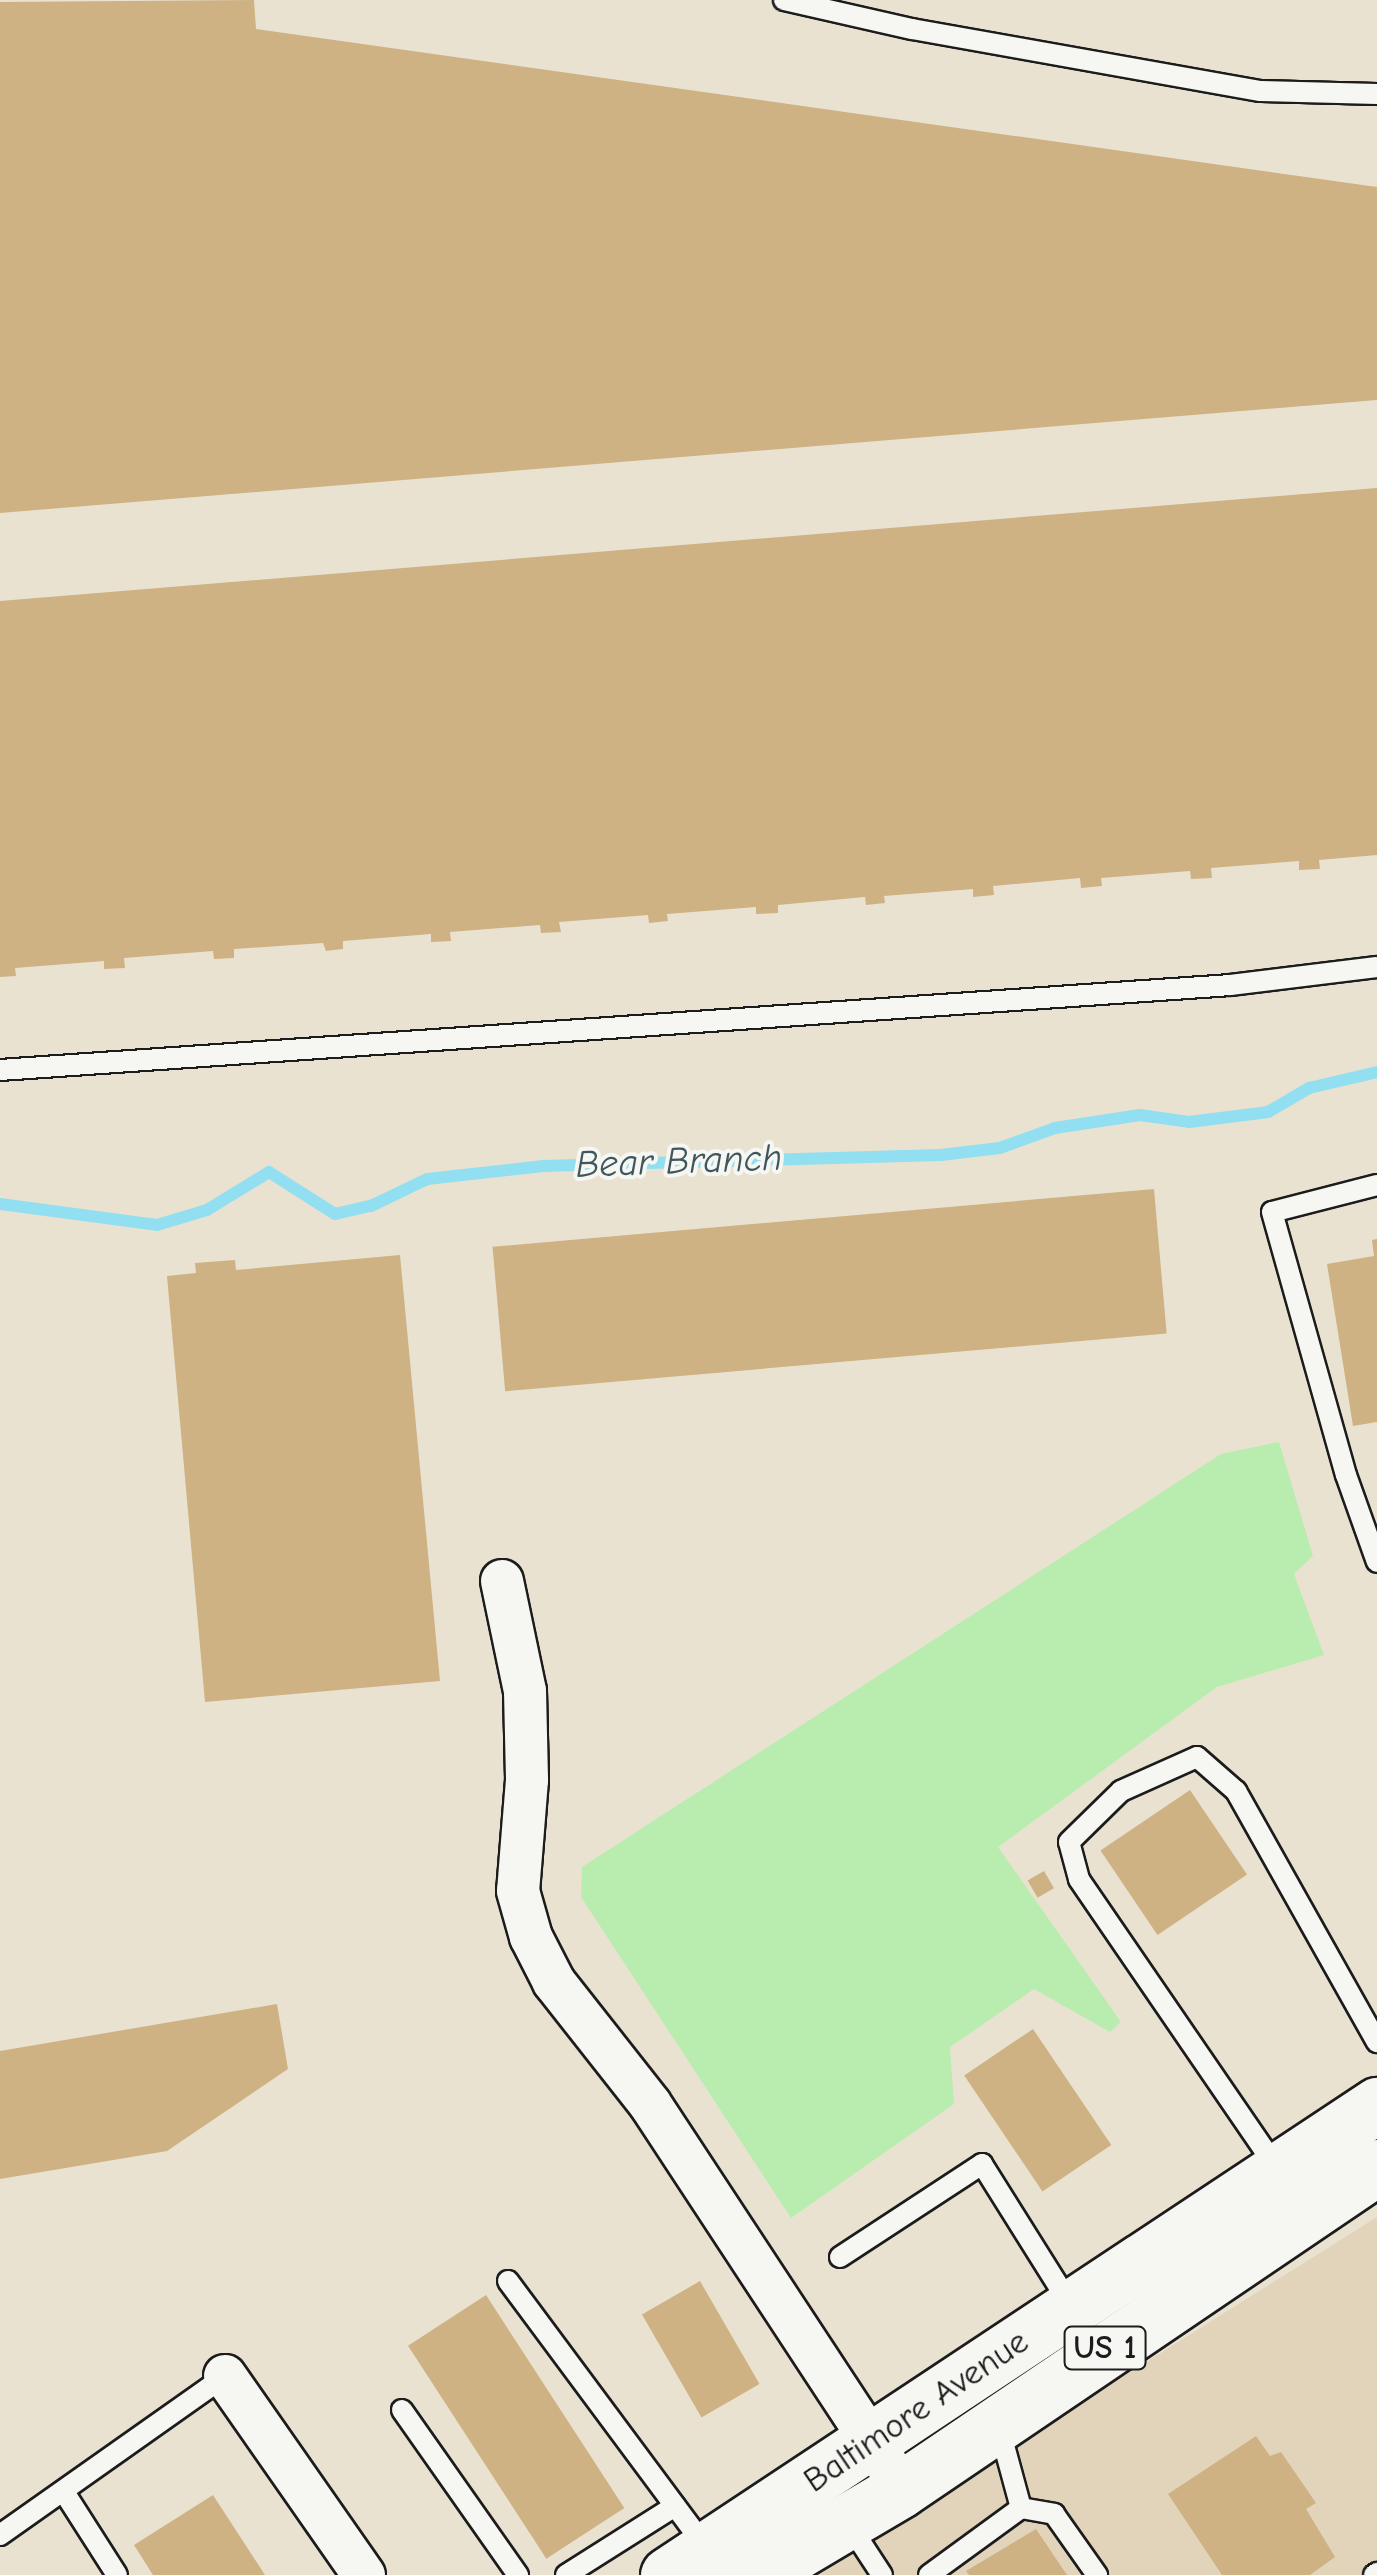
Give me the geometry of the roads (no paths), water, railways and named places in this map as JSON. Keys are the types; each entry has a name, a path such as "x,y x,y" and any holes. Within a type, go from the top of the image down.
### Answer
{"main road":[{"name":"Baltimore Avenue","path":"840,2525 999,2424 1086,2329 1278,2171 1377,2106"},
{"name":"Baltimore Avenue","path":"700,2567 874,2440 1086,2329 1377,2167"},
{"name":"US 1","path":"757,2575 840,2525"}],"street":[{"path":"502,1581 525,1691 527,1780 518,1891 531,1938 554,1982 650,2104 874,2440 900,2490"},
{"path":"226,2376 364,2575"}],"lane":[{"path":"784,0 912,29 1261,90 1377,94"},
{"path":"1354,95 1377,110"},
{"path":"0,1070 1230,985 1377,967"},
{"path":"1377,1186 1272,1212 1346,1475 1377,1562"},
{"path":"1278,2171 1079,1880 1069,1842 1122,1791 1197,1757 1236,1791 1377,2042"},
{"path":"840,2257 982,2164 1086,2329"},
{"path":"508,2281 675,2506 700,2567"},
{"path":"0,2535 226,2376"},
{"path":"402,2410 518,2575"},
{"path":"999,2424 1020,2508"},
{"path":"64,2492 117,2575"},
{"path":"566,2575 675,2506"},
{"path":"929,2575 1020,2508 1054,2514 1097,2575"},
{"path":"840,2525 882,2575"}],"waterway":[{"name":"Bear Branch","path":"0,1204 157,1225 207,1210 269,1172 335,1214 371,1206 427,1179 543,1166 941,1155 1000,1148 1055,1128 1140,1115 1189,1122 1268,1112 1309,1088 1377,1072"}]}
